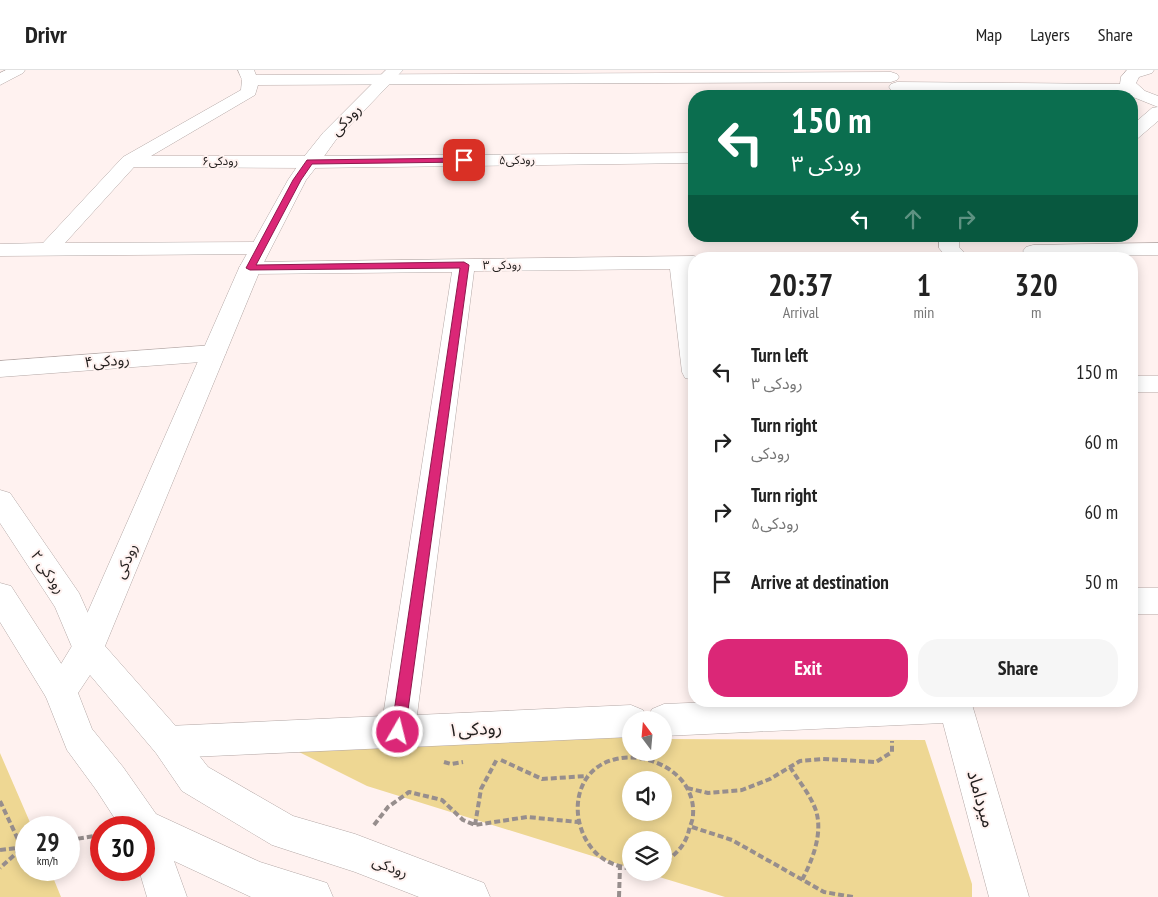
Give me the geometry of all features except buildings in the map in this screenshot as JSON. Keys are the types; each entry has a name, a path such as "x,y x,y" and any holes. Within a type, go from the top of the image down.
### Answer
{"street":[{"path":"0,80 17,70"},
{"path":"48,250 129,161 249,92 248,75 665,78 1132,89 1128,79 1138,71"},
{"name":"رودکی","path":"390,75 330,137 310,162 297,180 255,258 88,649 168,742 195,779 284,832 355,854 470,897"},
{"path":"1138,92 1158,102"},
{"path":"1138,128 1158,112"},
{"name":"رودکی۵","path":"310,162 688,158"},
{"name":"رودکی۶","path":"129,161 310,162"},
{"path":"1087,252 1158,248"},
{"name":"رودکی ۳","path":"0,250 48,250 464,265 687,262"},
{"path":"687,262 688,278"},
{"path":"403,732 464,265"},
{"name":"رودکی۴","path":"0,369 214,353"},
{"path":"1138,384 1158,384"},
{"name":"رودکی ۲","path":"0,500 68,602 88,649"},
{"path":"0,596 61,692 79,738 136,816"},
{"path":"1138,601 1158,601"},
{"path":"61,692 88,649"},
{"path":"672,720 923,707"},
{"name":"میرداماد","path":"955,707 1008,897"},
{"name":"رودکی۱","path":"168,742 622,722"},
{"path":"155,833 257,880 313,897"},
{"path":"155,861 167,897"}],"path":[{"path":"687,788 708,793 742,790 770,779 800,761 823,759 876,762 892,752 892,710"},
{"path":"403,732 415,749 428,758 451,764 468,761"},
{"path":"619,897 620,866 609,862 592,849 581,832 576,812 579,793 588,776 603,764 620,756 640,755 659,761 675,773 687,788 693,807 692,827 684,845 672,857"},
{"path":"491,759 505,761 542,779 588,776"},
{"path":"475,826 481,789 497,759"},
{"path":"790,767 816,809 817,841 810,867 802,880"},
{"path":"355,854 388,807 410,792 442,800 463,820 475,826 527,817 578,822"},
{"path":"0,801 15,830"},
{"path":"692,827 732,840 824,892 853,897"},
{"path":"0,850 15,848"},
{"path":"0,868 15,855"}],"shaded area":[{"path":"267,736 622,738 622,761 672,761 672,739 925,740 972,884 972,897 725,897 672,881 672,831 622,831 622,865 367,786"},
{"path":"0,753 27,816 15,816 15,881 54,881 61,897 0,897"}],"route":[{"path":"398,732 464,265 250,268 297,180 310,162 464,160"}]}
